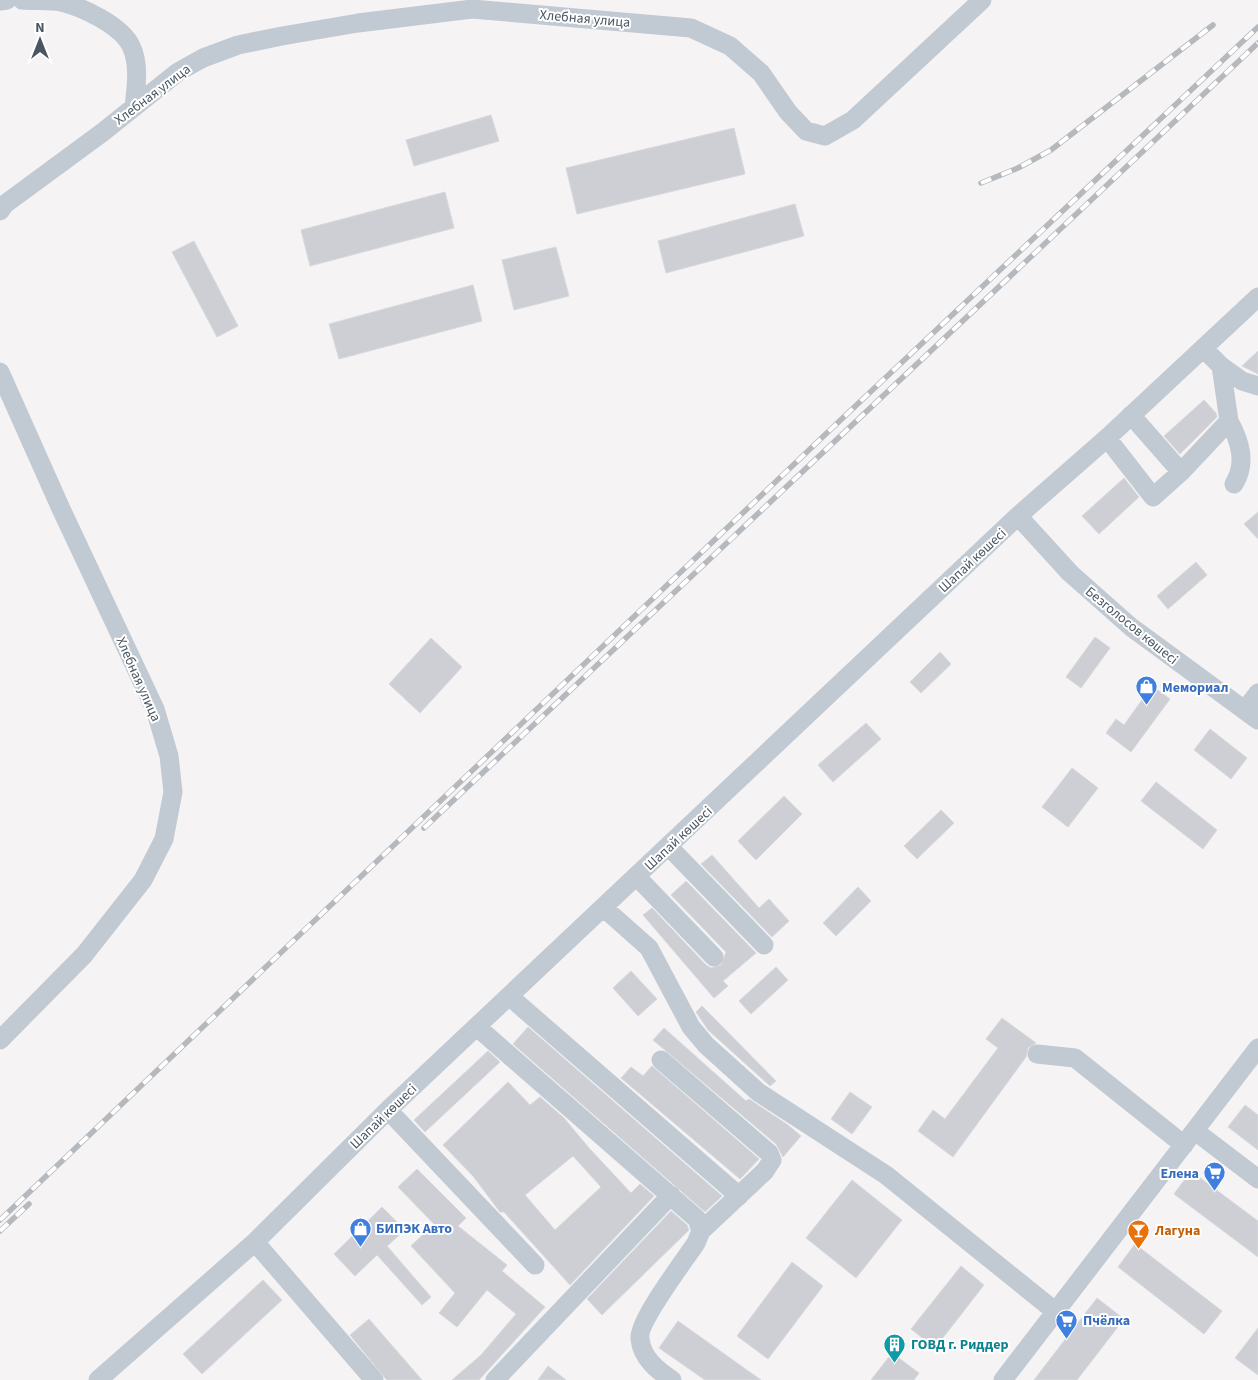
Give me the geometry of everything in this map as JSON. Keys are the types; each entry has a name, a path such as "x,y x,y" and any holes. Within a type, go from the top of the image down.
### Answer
{"street":[{"path":"0,1 6,0"},
{"path":"22,0 61,2 89,12 115,27 131,46 135,60 136,85 134,107"},
{"name":"Хлебная улица","path":"0,211 5,204 178,72 203,58 238,45 358,22 472,9 691,28 730,46 761,73 788,112 806,131 826,136 853,120 982,0"},
{"name":"Шапай көшесі","path":"98,1380 255,1242 388,1110 1018,516 1107,438 1258,297"},
{"path":"1203,348 1221,366 1242,381 1258,386"},
{"path":"1221,366 1229,421 1239,439 1241,457 1241,474 1234,484"},
{"name":"Хлебная улица","path":"0,372 154,709 169,756 173,792 164,839 143,880 84,955 0,1040"},
{"path":"1131,416 1182,472"},
{"path":"1107,438 1146,503 1182,472 1229,421"},
{"name":"Безголосов көшесі","path":"1018,516 1070,574 1131,628 1251,715"},
{"path":"1251,715 1258,693"},
{"path":"669,847 764,946"},
{"path":"637,877 714,957"},
{"path":"604,908 649,948 691,1027 706,1045 758,1092 886,1175 1056,1312"},
{"path":"510,997 739,1196"},
{"path":"477,1027 670,1195 697,1220 701,1231"},
{"path":"1003,1380 1258,1048"},
{"path":"1037,1054 1075,1058 1190,1138 1258,1179"},
{"path":"661,1060 768,1153 772,1160 765,1171 701,1231 696,1243 648,1314 639,1337 643,1351 655,1368 672,1380"},
{"path":"388,1110 535,1265"},
{"path":"495,1380 670,1195"},
{"path":"255,1242 374,1380"}],"building":[{"path":"491,115 499,141 414,166 406,140"},
{"path":"734,128 745,174 577,214 566,168"},
{"path":"445,192 454,228 310,266 301,230"},
{"path":"795,204 804,236 666,273 658,241"},
{"path":"194,241 238,326 217,337 172,252"},
{"path":"556,247 569,296 514,310 502,260"},
{"path":"473,285 482,321 339,359 329,324"},
{"path":"1258,351 1258,374 1242,366"},
{"path":"1204,400 1216,413 1217,417 1180,454 1164,436"},
{"path":"1124,478 1139,497 1099,534 1082,516"},
{"path":"1258,512 1258,539 1244,524"},
{"path":"1196,562 1207,575 1168,609 1157,596"},
{"path":"1095,637 1110,648 1081,688 1066,677"},
{"path":"431,638 462,667 420,713 389,684"},
{"path":"940,652 951,664 921,693 910,682"},
{"path":"1152,686 1170,699 1131,752 1106,733 1116,719 1124,725"},
{"path":"866,723 881,739 833,782 818,765"},
{"path":"1210,729 1247,758 1231,779 1194,750"},
{"path":"1072,768 1098,788 1068,827 1042,807"},
{"path":"1156,782 1217,830 1203,849 1141,801"},
{"path":"784,796 802,814 756,860 738,841"},
{"path":"941,810 954,823 917,859 904,846"},
{"path":"712,855 759,908 769,899 789,921 772,937 701,864"},
{"path":"686,881 756,953 723,981 728,986 714,998 643,915 652,908 706,965 711,968 721,965 726,952 671,895"},
{"path":"858,887 871,901 836,936 823,923"},
{"path":"776,967 788,980 751,1014 739,1001"},
{"path":"631,971 657,999 638,1016 613,988"},
{"path":"702,1006 776,1081 770,1086 708,1030 696,1012"},
{"path":"1002,1018 1036,1043 1028,1048 1026,1057 953,1157 918,1131 933,1110 945,1119 998,1048 986,1039"},
{"path":"528,1027 722,1196 705,1212 513,1044"},
{"path":"664,1028 746,1101 749,1099 801,1136 783,1157 776,1144 653,1040"},
{"path":"488,1051 500,1062 425,1132 414,1120"},
{"path":"652,1066 759,1159 740,1179 621,1078 631,1067 643,1076"},
{"path":"508,1082 530,1105 540,1097 564,1118 631,1193 640,1184 654,1196 570,1285 504,1212 500,1212 473,1176 443,1145","holes":["573,1156 601,1187 555,1230 525,1195"]},
{"path":"850,1092 872,1107 852,1134 831,1119"},
{"path":"1245,1105 1258,1115 1258,1150 1228,1127"},
{"path":"417,1169 466,1218 458,1226 507,1265 502,1271 545,1307 479,1380 452,1380 481,1355 516,1314 487,1290 457,1327 439,1313 455,1293 411,1246 434,1224 398,1187"},
{"path":"1191,1171 1258,1221 1258,1257 1174,1194"},
{"path":"852,1180 902,1220 856,1278 806,1238"},
{"path":"382,1207 405,1230 387,1246 431,1297 422,1305 377,1255 355,1276 334,1254"},
{"path":"671,1211 687,1225 689,1230 602,1315 587,1299"},
{"path":"1135,1244 1222,1311 1204,1334 1118,1267"},
{"path":"792,1262 823,1286 768,1359 737,1336"},
{"path":"961,1266 984,1285 935,1348 911,1329"},
{"path":"263,1280 282,1300 202,1374 183,1354"},
{"path":"1097,1298 1124,1319 1077,1380 1034,1380"},
{"path":"369,1319 422,1380 387,1380 385,1378 350,1335"},
{"path":"678,1321 761,1380 705,1380 659,1348"},
{"path":"1258,1328 1258,1375 1235,1358"},
{"name":"ГОВД г. Риддер","path":"892,1353 919,1373 914,1380 871,1380"},
{"path":"548,1366 566,1380 538,1380"}],"railway":[{"path":"981,183 1018,168 1051,150 1213,25"},
{"path":"0,1220 830,430 1258,27"},
{"path":"424,828 1258,43"},
{"path":"0,1231 29,1204"}],"place":[{"name":"Мемориал","path":"1146,706"},
{"name":"Елена","path":"1215,1192"},
{"name":"БИПЭК Авто","path":"360,1247"},
{"name":"Лагуна","path":"1139,1249"},
{"name":"Пчёлка","path":"1067,1339"},
{"name":"ГОВД г. Риддер","path":"895,1363"}]}
